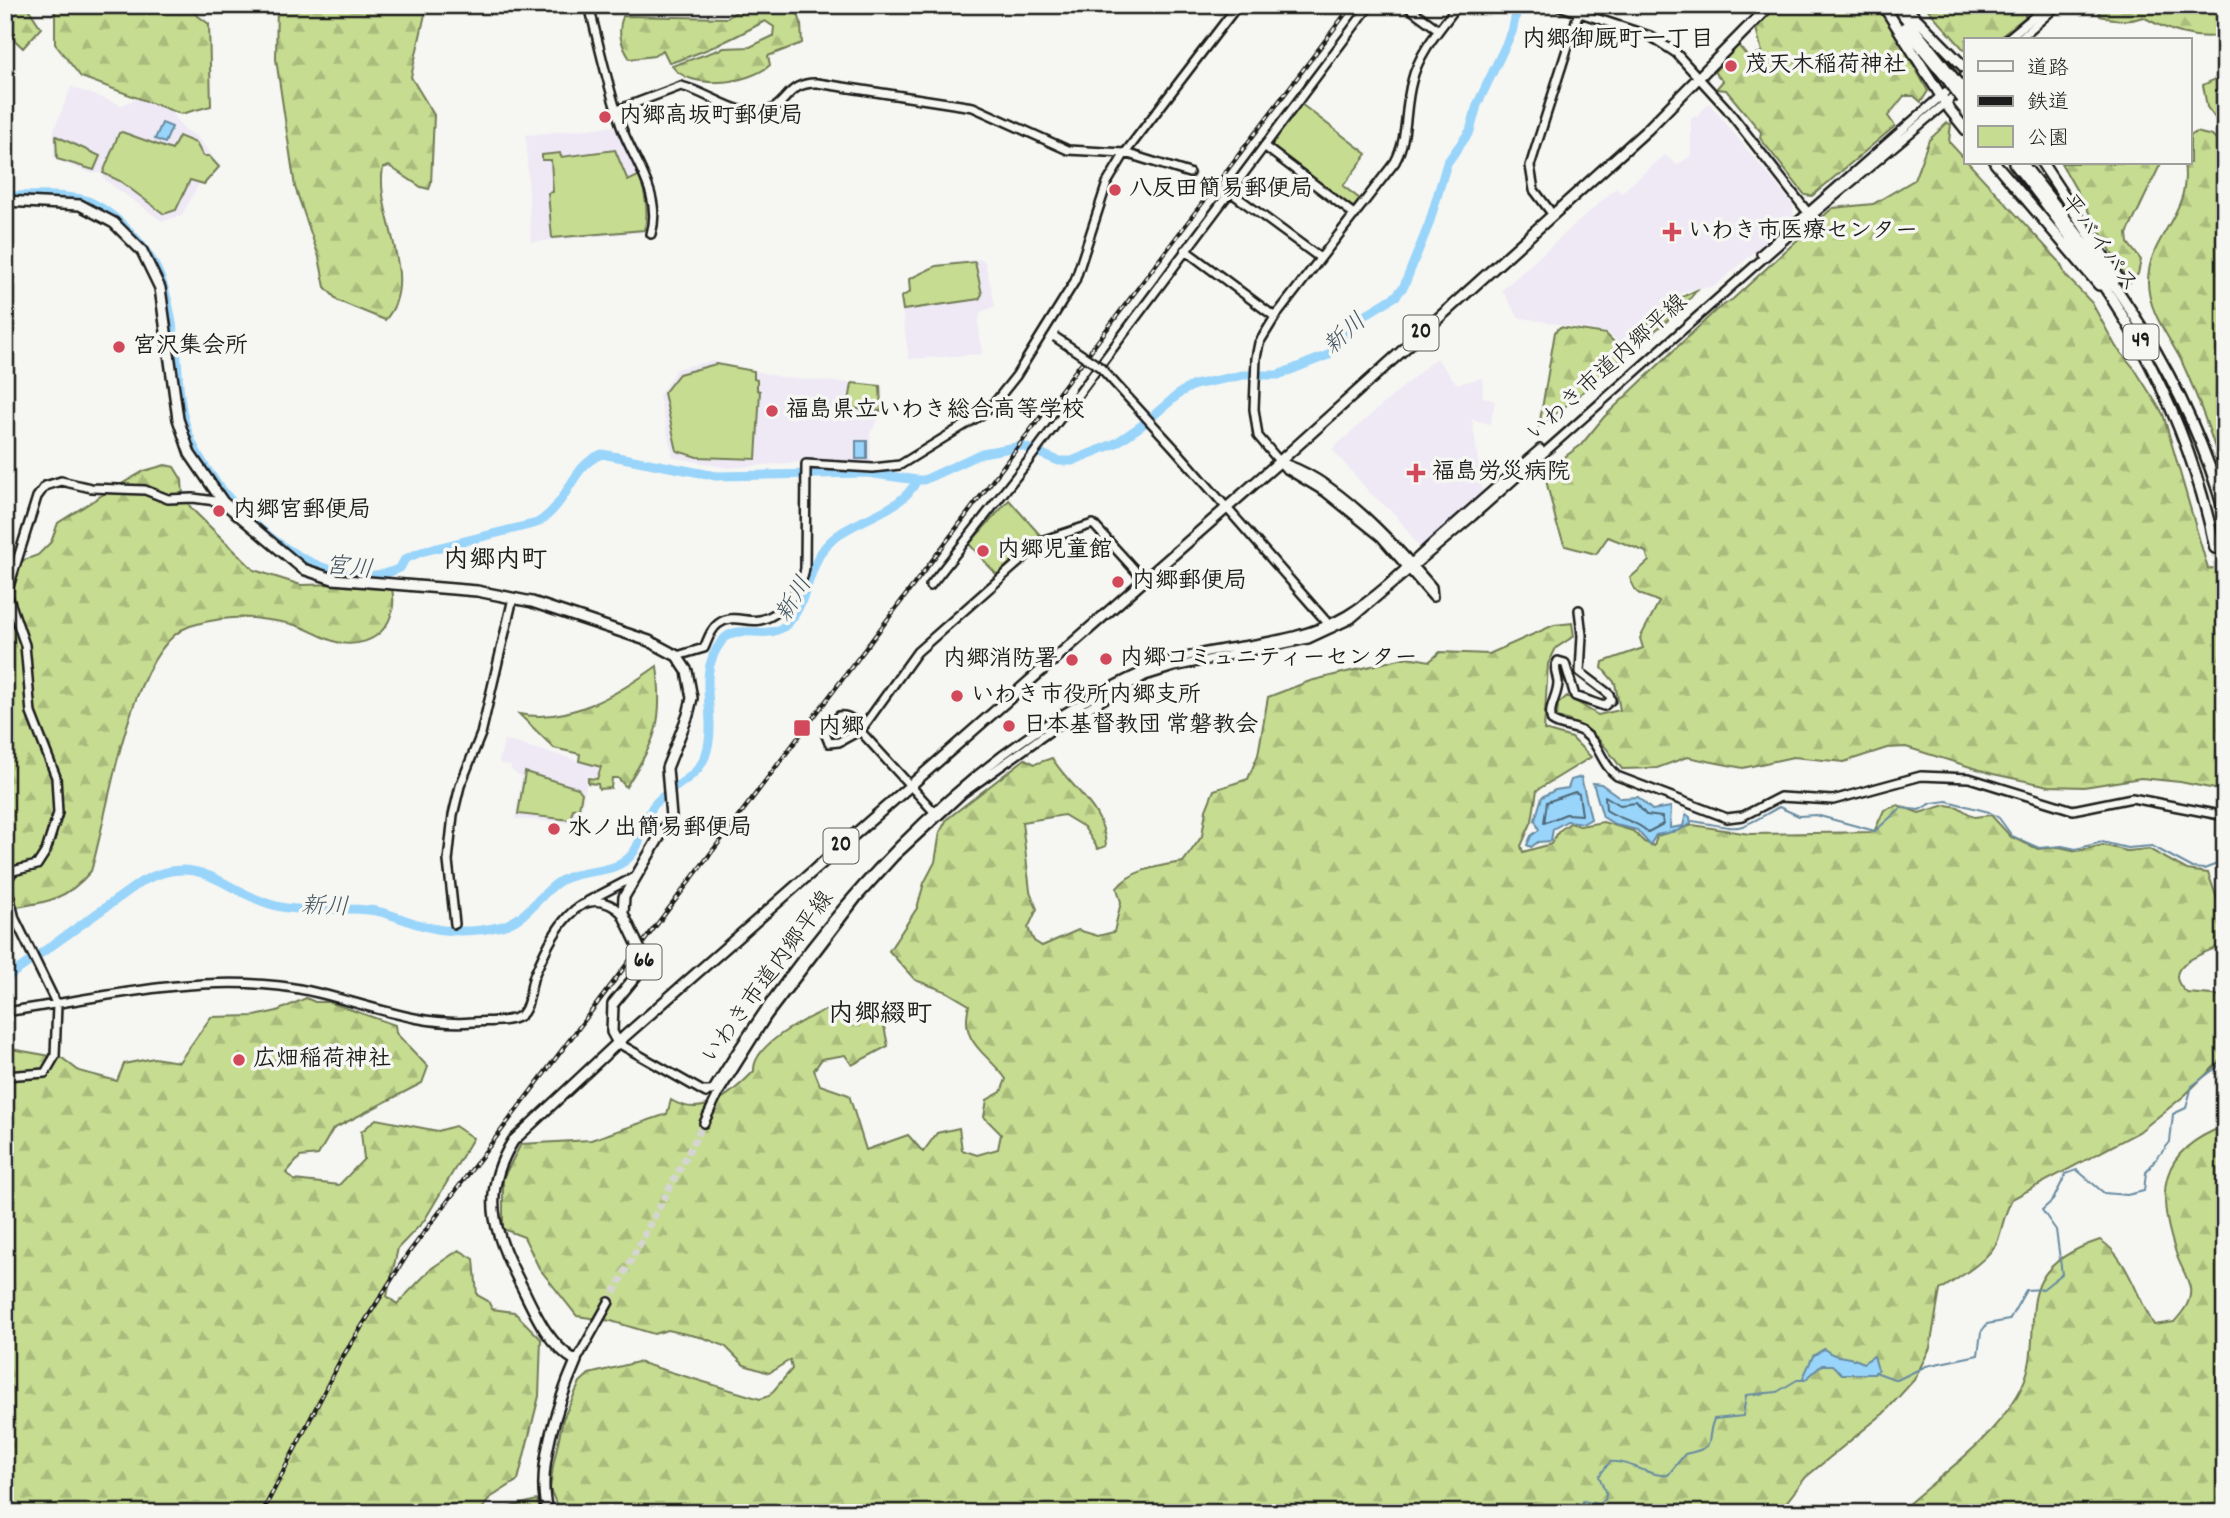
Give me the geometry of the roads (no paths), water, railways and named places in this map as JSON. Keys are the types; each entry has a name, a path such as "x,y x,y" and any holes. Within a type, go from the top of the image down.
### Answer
{"main road":[{"name":"20","path":"576,1361 549,1338 500,1244 493,1211 494,1187 500,1163 522,1130 1279,462 1699,80 1770,5"},
{"path":"1885,5 1950,78"},
{"path":"1885,5 1942,99 1964,127"},
{"path":"1895,5 1964,97"},
{"path":"1903,5 1964,70"},
{"path":"1996,164 2089,272 2153,365"},
{"name":"平バイパス","path":"2015,164 2105,284 2153,365 2193,461 2215,548"},
{"name":"平バイパス","path":"2023,164 2132,309 2161,357 2193,422 2225,515"},
{"path":"2043,164 2148,327 2193,422"},
{"path":"5,201 80,205 114,223 142,251 160,288 182,435 197,467 223,502 303,569 321,578 477,591 513,598 649,641 677,656"},
{"name":"66","path":"618,1043 612,1032 613,1004 644,966 642,954 623,914 624,897 671,819 669,758 688,715 692,698 687,671 677,656"},
{"path":"548,1513 544,1498 544,1473 561,1399 576,1361"}],"street":[{"path":"589,5 624,132 647,178 652,215 651,234"},
{"path":"677,656 704,648 714,628 723,621 733,617 760,620 774,614 788,601 805,573 806,464 881,468 905,462 989,408 1016,376 1079,273 1100,198 1125,153 1238,5"},
{"path":"930,586 1026,464 1370,5"},
{"path":"1405,5 1439,30"},
{"path":"1410,567 1388,536 1327,486 1279,462 1258,436 1254,409 1255,361 1259,343 1275,317 1400,153 1412,82 1420,59 1458,5"},
{"path":"1556,5 1580,9 1662,43 1727,109 1809,214"},
{"path":"2008,38 2048,5"},
{"path":"2020,38 2058,5"},
{"path":"1553,215 1534,190 1530,166 1580,9"},
{"name":"いわき市道内郷平線","path":"702,1090 712,1091 738,1048 857,890 936,814 1057,726 1145,676 1174,667 1290,643 1331,627 1359,607 1410,567 1942,99 1964,74"},
{"path":"617,110 681,86 758,113 775,107 796,86 817,83 973,107 1068,150 1125,153 1189,173"},
{"name":"いわき市道内郷平線","path":"1942,99 1964,88"},
{"path":"1264,146 1355,215"},
{"path":"1233,194 1320,258"},
{"path":"1185,250 1275,317"},
{"path":"1045,330 1100,368 1227,507 1331,627"},
{"path":"5,1076 45,1073 51,1067 55,1056 57,1005 15,919 6,882 13,871 34,868 41,860 59,803 55,773 31,713 25,645 7,587 37,497 45,486 61,481 91,488 145,490 168,499 223,502"},
{"path":"936,814 861,730 846,716 839,716 825,733 829,743 845,740 861,730 917,652 1052,535 1093,524 1144,580"},
{"path":"455,925 447,861 453,815 460,786 481,734 513,598"},
{"path":"1579,610 1582,635 1580,672 1609,694 1611,700 1604,706 1575,696 1565,663 1558,661 1555,667 1558,686 1550,712 1552,721 1584,732 1595,745 1606,766 1617,776 1716,816 1743,816 1789,796 1843,798 1921,776 1969,778 2073,810 2132,798 2225,816"},
{"name":"いわき市道内郷平線","path":"705,1123 718,1094 766,1016 857,898 936,814"},
{"path":"5,1012 167,988 256,985 301,989 441,1023 517,1017 524,1011 534,976 567,915 584,902 636,876"},
{"path":"584,902 603,902 623,914"},
{"path":"618,1043 709,1095 718,1094 718,1088 738,1048"},
{"path":"576,1361 609,1302"}],"water":[{"path":"162,123 172,127 165,143 155,139"},
{"path":"856,441 867,441 867,459 856,459"},
{"path":"1581,777 1591,819 1584,823 1567,821 1553,829 1551,841 1538,842 1531,847 1527,845 1531,836 1539,830 1535,820 1542,797 1555,790 1568,788 1571,780"},
{"path":"1593,783 1601,784 1621,798 1638,797 1652,810 1671,807 1670,828 1683,826 1686,814 1690,817 1691,824 1677,831 1656,835 1650,845 1637,830 1616,825 1603,817"},
{"path":"1824,1349 1834,1355 1863,1363 1874,1356 1878,1370 1874,1374 1842,1374 1832,1365 1822,1365 1802,1380 1813,1356"}],"waterway":[{"name":"宮川","path":"5,196 55,196 85,200 108,213 134,236 146,250 161,280 173,330 185,423 196,451 216,481 241,511 270,537 302,558 336,572 369,576 400,568 405,559 421,552 537,523 557,505 583,467 602,454 716,476 867,473 917,480 924,480 982,453 1022,446 1059,461 1072,461 1116,443 1181,392 1194,385 1243,375 1278,375 1328,355 1365,315 1396,296 1404,286 1429,224 1447,163 1470,131 1477,105 1512,32 1518,5"},
{"name":"新川","path":"5,979 141,882 161,873 195,871 284,908 374,911 435,929 469,931 511,923 560,881 617,866 626,861 637,847 654,805 690,777 702,763 709,739 709,669 721,642 734,633 772,632 788,623 795,615 822,551 844,531 898,502 917,480"},
{"path":"1692,821 1737,827 1779,807 1799,816 1816,815 1875,831 1901,808 1919,810 1932,803 1947,801 1989,812 1999,818 2012,836 2039,848 2062,846 2076,849 2102,842 2127,848 2152,846 2193,868 2204,869 2225,861"},
{"path":"1875,1372 1897,1380 1926,1366 1978,1355 1981,1332 1987,1324 2009,1320 2026,1290 2043,1289 2062,1274 2056,1230 2042,1210 2053,1200 2066,1174 2077,1170 2104,1193 2127,1195 2144,1191 2146,1172 2170,1142 2173,1114 2186,1108 2192,1086 2225,1061"},
{"path":"1579,1513 1583,1501 1598,1504 1605,1500 1606,1494 1599,1476 1610,1462 1625,1463 1653,1474 1668,1475 1685,1454 1707,1446 1714,1419 1743,1416 1746,1395 1777,1392 1797,1380 1803,1380"}],"tunnel":[{"path":"1189,173 1233,194"},
{"path":"2215,548 2225,613"},
{"path":"609,1302 704,1123"}],"railway":[{"path":"262,1513 340,1361 407,1255 1352,5"}],"place":[{"name":"茂天木稲荷神社","path":"1731,66"},
{"name":"内郷高坂町郵便局","path":"605,117"},
{"name":"八反田簡易郵便局","path":"1115,190"},
{"name":"いわき市医療センター","path":"1672,232"},
{"name":"宮沢集会所","path":"119,347"},
{"name":"福島県立いわき総合高等学校","path":"772,411"},
{"name":"福島労災病院","path":"1416,473"},
{"name":"内郷宮郵便局","path":"219,511"},
{"name":"内郷児童館","path":"983,551"},
{"name":"内郷郵便局","path":"1118,582"},
{"name":"内郷コミュニティーセンター","path":"1106,659"},
{"name":"内郷消防署","path":"1072,660"},
{"name":"いわき市役所内郷支所","path":"957,696"},
{"name":"日本基督教団 常磐教会","path":"1009,726"},
{"name":"内郷","path":"802,728"},
{"name":"水ノ出簡易郵便局","path":"554,829"},
{"name":"広畑稲荷神社","path":"239,1060"}],"district":[{"name":"内郷御厩町一丁目","path":"1618,41"},
{"name":"内郷内町","path":"495,561"},
{"name":"内郷綴町","path":"880,1015"}]}
